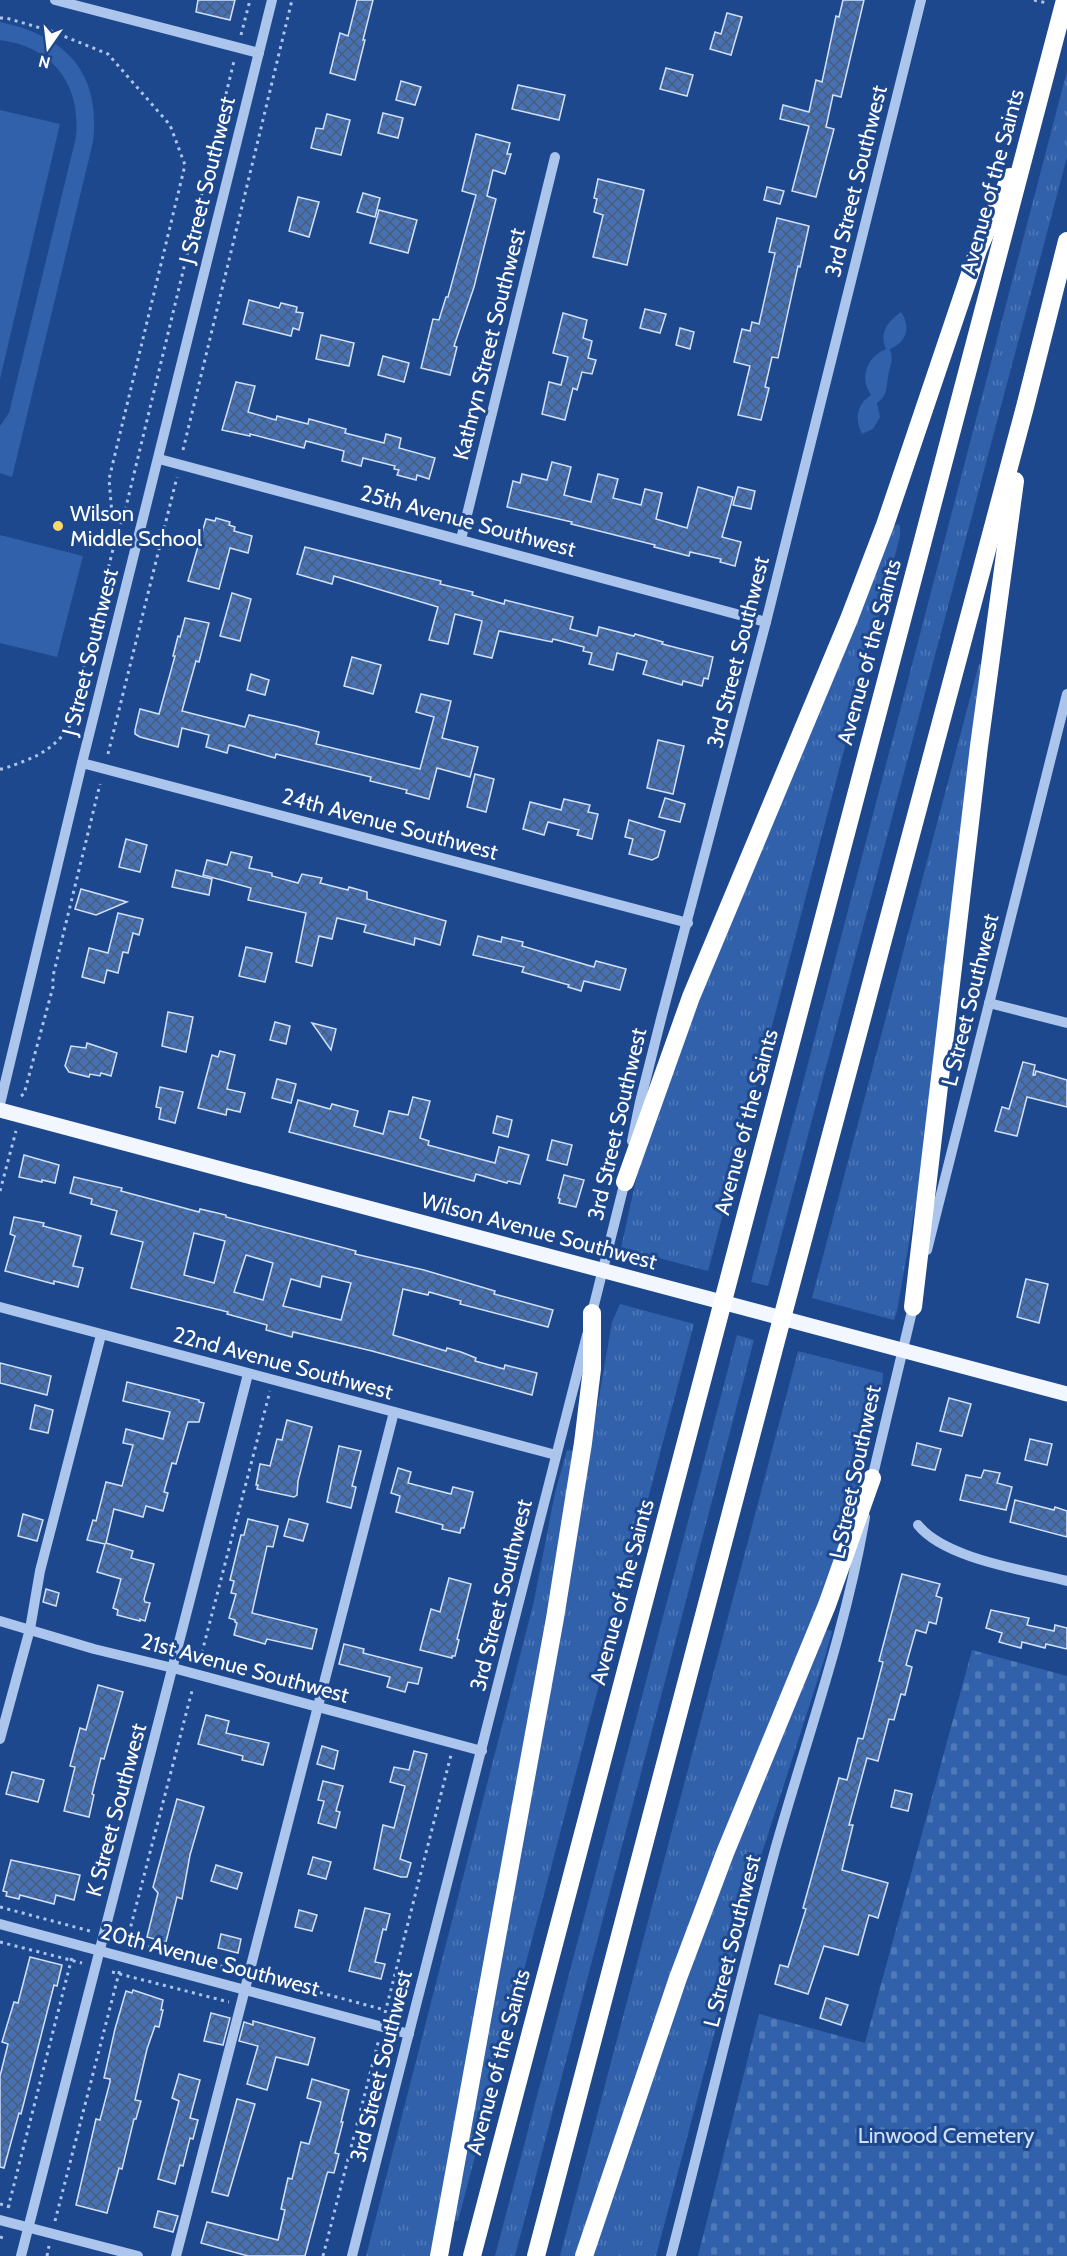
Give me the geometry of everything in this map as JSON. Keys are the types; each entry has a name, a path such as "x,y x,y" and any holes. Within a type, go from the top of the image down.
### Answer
{"highway":[{"name":"Avenue of the Saints","path":"472,2256 1065,0"},
{"path":"625,1182 691,997 849,619 881,535 978,250 1029,138"},
{"path":"536,2256 1067,241"},
{"path":"913,1306 979,747 1025,407"},
{"path":"439,2256 555,1618 582,1455 592,1369 592,1313"},
{"path":"584,2256 678,1978 725,1853 827,1605 872,1478"}],"main road":[{"name":"Wilson Avenue Southwest","path":"0,1110 1067,1394"}],"street":[{"path":"55,0 259,53"},
{"name":"J Street Southwest","path":"0,1104 82,763 272,0"},
{"name":"3rd Street Southwest","path":"352,2256 603,1271 625,1182 640,1102 766,622 921,0"},
{"name":"Kathryn Street Southwest","path":"461,539 555,158"},
{"name":"25th Avenue Southwest","path":"159,459 766,622"},
{"name":"L Street Southwest","path":"671,2256 774,1853 838,1634 861,1543 872,1478 902,1350 1066,699"},
{"name":"24th Avenue Southwest","path":"82,763 688,923"},
{"path":"989,1003 1067,1023"},
{"name":"22nd Avenue Southwest","path":"0,1307 556,1455"},
{"path":"0,1739 30,1629 40,1571 101,1335"},
{"name":"K Street Southwest","path":"21,2256 248,1374"},
{"path":"176,2256 393,1412"},
{"path":"918,1525 925,1534 955,1552 1067,1581"},
{"name":"21st Avenue Southwest","path":"0,1621 94,1649 482,1750"},
{"name":"20th Avenue Southwest","path":"0,1924 409,2034"},
{"path":"0,2220 138,2256"}],"path":[{"path":"241,37 250,0"},
{"path":"183,450 292,0"},
{"path":"0,18 51,31 108,54 170,125 185,165 109,480 115,541"},
{"path":"0,769 37,757 55,746 69,728 236,57"},
{"path":"143,434 149,435"},
{"path":"178,442 185,443"},
{"path":"133,476 138,477"},
{"path":"108,754 177,477"},
{"path":"168,484 174,486"},
{"path":"21,1096 24,1094 53,987 53,976 100,784"},
{"path":"0,1191 16,1131"},
{"path":"199,1662 272,1380"},
{"path":"126,1946 193,1687"},
{"path":"384,2014 454,1743"},
{"path":"0,1907 90,1931"},
{"path":"0,1942 72,1959 82,1964"},
{"path":"8,2208 72,1959"},
{"path":"112,1972 120,1972 241,2005"},
{"path":"55,2223 120,1972"},
{"path":"323,2256 379,2039"},
{"path":"46,2215 56,2218"},
{"path":"0,2237 6,2239"},
{"path":"39,2248 49,2248 46,2256"}],"green space":[{"path":"0,22 44,37 61,48 74,61 84,77 91,96 94,117 93,142 12,477 0,473 0,426 9,413 76,137 76,118 74,100 60,71 35,51 19,44 0,40"},
{"path":"1067,71 1067,157 768,1286 751,1282"},
{"path":"0,110 60,124 0,379"},
{"path":"901,312 906,323 906,334 896,346 890,349 892,361 886,392 877,403 880,417 873,429 862,434 858,423 858,413 862,403 871,395 867,388 865,375 867,368 874,357 886,349 883,338 886,328"},
{"path":"898,524 900,536 708,1271 621,1248 637,1175 684,1033 894,526"},
{"path":"0,535 83,556 57,657 0,643"},
{"path":"979,664 984,665 918,1191 894,1320 812,1298"},
{"path":"620,1304 694,1324 458,2221 452,2220 523,1836 612,1322"},
{"path":"737,1335 754,1340 515,2256 495,2256"},
{"path":"798,1351 883,1373 882,1389 862,1474 835,1562 576,2256 560,2256"},
{"path":"567,1450 573,1451 563,1518 433,2256 366,2256 534,1601 555,1493"},
{"path":"825,1629 832,1631 825,1657 761,1856 656,2256 592,2256 653,2075 720,1889"},
{"name":"Linwood Cemetery","path":"972,1650 1067,1676 1067,2256 698,2256 759,2014 865,2043"}],"building":[{"path":"198,0 235,0 230,20 196,12"},
{"path":"357,0 373,0 355,80 330,73 340,33 348,36"},
{"path":"843,0 864,0 841,97 833,95 826,127 834,129 816,197 792,191 809,126 780,119 783,105 809,112 816,80 822,82 836,16 839,17"},
{"path":"727,13 742,17 731,55 710,49 715,32 721,34"},
{"path":"666,68 693,75 687,96 660,89"},
{"path":"401,81 421,87 415,105 396,100"},
{"path":"518,85 565,95 559,120 512,109"},
{"path":"383,113 403,118 398,138 378,133"},
{"path":"327,114 350,120 341,155 311,148 316,128 323,129"},
{"path":"476,134 510,143 507,154 511,154 505,174 493,170 487,196 496,199 474,287 454,346 457,347 450,375 421,368 433,319 439,320 446,297 448,297 476,195 462,191"},
{"path":"598,179 644,190 627,265 593,257 603,215 594,212"},
{"path":"767,187 784,191 780,204 764,200"},
{"path":"363,193 380,198 375,217 357,212"},
{"path":"298,197 319,202 309,237 289,231"},
{"path":"379,210 417,220 408,253 370,243"},
{"path":"777,218 809,226 778,358 772,357 765,387 769,388 761,420 738,415 750,366 734,362 742,329 750,331 752,322 759,324 775,253 769,252"},
{"path":"249,300 279,308 281,303 297,307 296,312 303,313 299,330 293,328 291,336 243,324"},
{"path":"645,309 666,314 660,333 640,328"},
{"path":"563,313 587,320 583,338 592,341 588,358 596,360 592,374 582,372 577,390 573,388 565,420 542,414 549,382 561,385 568,357 553,353"},
{"path":"680,328 694,332 690,349 676,345"},
{"path":"321,335 354,343 349,366 316,359"},
{"path":"383,356 409,363 404,382 378,375"},
{"path":"236,382 255,386 248,412 276,420 277,416 308,424 309,419 346,429 345,433 384,443 386,434 401,438 399,448 435,458 429,479 417,475 416,480 397,475 399,470 394,469 395,466 363,458 361,466 342,461 344,451 306,441 304,448 250,434 250,436 222,430"},
{"path":"552,462 571,467 564,495 591,502 598,474 618,479 613,498 641,505 645,489 662,493 656,519 687,528 698,487 733,497 722,537 741,542 735,566 720,562 721,559 690,552 689,556 571,524 572,522 507,507 513,481 520,483 522,474 547,480"},
{"path":"738,487 755,491 751,509 733,505"},
{"path":"216,518 230,522 229,525 235,527 234,531 252,536 248,553 230,548 219,589 188,581 206,519 215,521"},
{"path":"305,547 441,581 440,584 473,592 472,595 504,604 505,600 573,617 570,629 597,636 599,627 634,636 635,634 663,642 662,644 713,657 708,679 704,678 702,686 683,681 682,685 643,674 647,661 617,653 613,670 589,664 592,653 583,651 584,647 553,639 552,642 499,631 492,658 474,654 482,621 455,614 448,644 429,640 438,607 334,576 332,584 297,574"},
{"path":"232,593 251,599 240,641 220,636"},
{"path":"185,618 209,623 199,662 196,661 182,711 245,727 249,715 296,726 319,732 316,744 420,769 434,717 416,712 421,694 451,701 442,738 478,747 470,777 437,768 429,799 406,793 407,790 370,781 371,777 276,754 275,758 229,745 227,753 206,747 209,735 182,728 178,747 140,737 135,734 135,730 140,709 159,714 175,656 173,656 178,636 180,637"},
{"path":"352,657 381,665 373,694 344,686"},
{"path":"251,674 269,680 265,695 247,690"},
{"path":"658,740 684,746 673,794 647,788"},
{"path":"475,774 494,779 486,812 467,807"},
{"path":"665,798 685,804 680,822 659,817"},
{"path":"564,799 590,805 588,812 598,814 592,839 577,835 579,830 548,822 544,835 523,829 530,802 561,810"},
{"path":"629,820 665,831 658,857 652,860 629,854 633,839 625,837"},
{"path":"126,839 147,845 140,872 119,867"},
{"path":"231,852 252,857 249,868 272,873 272,876 298,883 302,874 322,878 320,883 367,892 367,899 446,921 440,945 415,938 414,945 364,932 366,925 337,918 332,939 319,936 312,966 296,962 306,913 248,900 251,888 203,875 207,860 227,865"},
{"path":"176,870 212,879 209,895 172,887"},
{"path":"81,889 127,902 96,915 75,909"},
{"path":"118,913 143,919 139,935 133,933 128,953 123,952 118,973 107,970 104,983 82,977 89,948 108,953"},
{"path":"478,936 501,942 502,937 523,942 522,946 594,967 596,961 626,969 620,990 584,981 581,991 568,987 569,985 522,972 524,967 473,955"},
{"path":"246,947 272,953 265,982 239,976"},
{"path":"168,1012 193,1017 186,1052 162,1046"},
{"path":"275,1022 290,1026 286,1044 270,1040"},
{"path":"312,1023 336,1029 331,1050"},
{"path":"87,1043 117,1053 111,1076 101,1073 100,1076 90,1074 89,1077 69,1072 65,1066 71,1046 86,1048"},
{"path":"220,1051 235,1055 227,1089 245,1093 240,1112 227,1109 226,1115 198,1108 212,1055 218,1057"},
{"path":"1023,1062 1035,1065 1033,1075 1036,1071 1067,1080 1067,1107 1027,1097 1017,1136 995,1131 1002,1107 1009,1109"},
{"path":"277,1079 296,1084 291,1103 272,1098"},
{"path":"160,1087 183,1092 175,1123 159,1119 161,1108 156,1107"},
{"path":"413,1097 430,1101 420,1138 429,1141 428,1145 495,1163 499,1147 529,1155 520,1184 508,1181 507,1183 476,1174 474,1181 289,1132 298,1100 330,1109 332,1104 358,1111 354,1126 383,1134 389,1111 408,1115"},
{"path":"497,1116 512,1120 508,1137 493,1133"},
{"path":"552,1140 572,1145 567,1165 547,1160"},
{"path":"24,1155 59,1165 55,1183 19,1177"},
{"path":"564,1175 584,1180 576,1207 559,1203 558,1198"},
{"path":"74,1177 122,1188 121,1191 199,1212 200,1209 226,1215 226,1217 356,1251 355,1254 424,1270 495,1291 494,1294 553,1310 548,1327 460,1304 461,1301 429,1292 428,1295 403,1289 393,1335 446,1351 447,1348 461,1352 476,1358 475,1361 504,1369 505,1365 537,1373 532,1395 372,1351 293,1332 292,1337 266,1330 267,1325 227,1314 228,1312 131,1288 143,1242 111,1234 117,1211 91,1204 92,1199 70,1193","holes":["194,1233 225,1241 214,1283 184,1275","246,1255 273,1263 263,1300 234,1292","322,1276 351,1283 341,1320 283,1306 291,1279 320,1287"]},
{"path":"14,1217 44,1223 43,1226 81,1236 73,1266 83,1268 78,1287 54,1281 54,1284 5,1271 15,1236 10,1234"},
{"path":"1026,1279 1048,1284 1039,1323 1017,1317"},
{"path":"0,1363 51,1376 47,1395 0,1383"},
{"path":"127,1382 204,1403 199,1422 188,1422 176,1464 172,1463 164,1492 168,1493 163,1511 146,1506 143,1517 114,1509 106,1543 133,1551 131,1558 154,1564 144,1599 145,1602 150,1603 145,1621 117,1615 118,1610 113,1608 121,1579 97,1572 105,1544 87,1540 93,1520 96,1521 106,1482 122,1486 133,1445 123,1443 126,1429 163,1439 170,1412 123,1401"},
{"path":"949,1398 971,1404 962,1436 940,1431"},
{"path":"35,1405 53,1410 48,1433 30,1429"},
{"path":"287,1420 312,1427 298,1481 297,1495 294,1497 257,1489 258,1485 256,1485 260,1464 270,1466 277,1439 282,1440"},
{"path":"1030,1439 1052,1444 1047,1465 1025,1460"},
{"path":"917,1443 941,1449 935,1470 912,1465"},
{"path":"339,1446 361,1451 352,1486 356,1487 351,1508 327,1502"},
{"path":"398,1468 411,1472 408,1483 451,1494 453,1487 473,1492 464,1528 461,1528 460,1533 442,1529 443,1525 396,1512 400,1496 391,1493"},
{"path":"984,1470 1000,1473 997,1483 1012,1487 1006,1510 960,1500 966,1475 981,1478"},
{"path":"1015,1500 1067,1511 1067,1537 1010,1522"},
{"path":"23,1514 43,1520 37,1541 18,1536"},
{"path":"248,1519 278,1526 273,1547 267,1546 252,1613 317,1629 312,1649 267,1639 265,1644 234,1635 237,1623 229,1618 236,1594 231,1593 234,1581 230,1580 241,1535 244,1535"},
{"path":"289,1519 308,1524 303,1541 284,1536"},
{"path":"902,1574 940,1584 936,1596 942,1598 936,1624 929,1622 926,1633 916,1630 906,1665 912,1667 905,1695 901,1694 894,1720 889,1719 878,1761 867,1758 849,1825 853,1825 842,1870 888,1883 878,1918 869,1915 858,1955 824,1946 808,1994 775,1984 780,1965 788,1967 806,1909 803,1908 839,1778 847,1780 858,1738 863,1739 883,1662 879,1661"},
{"path":"449,1578 471,1584 455,1656 452,1658 420,1650 431,1609 440,1612"},
{"path":"46,1589 59,1593 56,1606 43,1602"},
{"path":"991,1610 1029,1618 1027,1625 1054,1631 1055,1625 1067,1628 1067,1649 1046,1644 1045,1648 1022,1642 1021,1648 999,1642 1002,1633 986,1628"},
{"path":"344,1644 364,1649 363,1653 422,1668 418,1684 408,1682 405,1692 387,1687 390,1677 339,1664"},
{"path":"98,1685 123,1692 104,1759 101,1758 89,1817 64,1811 75,1767 70,1766 80,1728 86,1730"},
{"path":"206,1715 229,1721 226,1733 269,1743 263,1765 242,1760 243,1756 198,1744"},
{"path":"322,1746 338,1751 334,1769 317,1764"},
{"path":"414,1751 427,1754 400,1859 411,1863 407,1877 401,1877 374,1869 383,1825 394,1828 405,1786 390,1782 394,1767 409,1770"},
{"path":"12,1772 44,1780 38,1802 6,1794"},
{"path":"323,1781 343,1786 336,1811 340,1812 336,1828 318,1823 324,1801 318,1800"},
{"path":"895,1790 912,1794 908,1811 891,1807"},
{"path":"177,1799 204,1807 190,1855 182,1899 177,1897 166,1942 147,1937 158,1893 153,1887"},
{"path":"313,1857 331,1862 326,1879 308,1874"},
{"path":"11,1860 80,1875 74,1900 56,1895 54,1904 20,1895 19,1899 6,1896 7,1892 3,1891"},
{"path":"216,1865 242,1873 237,1889 211,1881"},
{"path":"365,1908 390,1914 386,1930 383,1929 375,1962 385,1964 381,1979 349,1971"},
{"path":"299,1910 317,1915 312,1931 295,1927"},
{"path":"221,1934 241,1939 238,1953 218,1948"},
{"path":"30,1957 62,1965 57,1986 54,1985 21,2114 19,2113 4,2168 0,2167 0,2076 8,2044 2,2042 14,2002 18,2003"},
{"path":"133,1990 163,2000 161,2010 163,2010 159,2027 155,2026 147,2049 135,2100 141,2101 107,2213 76,2205 96,2119 100,2120 110,2082 110,2079 104,2078 115,2029 126,1991 132,1993"},
{"path":"826,1998 848,2005 841,2025 820,2018"},
{"path":"211,2013 230,2018 223,2045 204,2041"},
{"path":"253,2021 315,2038 308,2065 276,2057 267,2090 247,2084 258,2046 239,2041 244,2022 253,2025"},
{"path":"179,2074 200,2080 190,2118 198,2120 175,2184 158,2179 179,2101 172,2098"},
{"path":"312,2079 349,2090 335,2153 339,2154 334,2173 328,2172 327,2174 305,2256 248,2256 201,2243 207,2222 278,2240 285,2210 281,2209 288,2178 292,2179 301,2142 309,2144 321,2102 307,2098"},
{"path":"237,2099 255,2104 228,2196 212,2192"},
{"path":"158,2211 178,2216 173,2232 154,2227"}],"place":[{"name":"Wilson Middle School","path":"58,526"}]}
